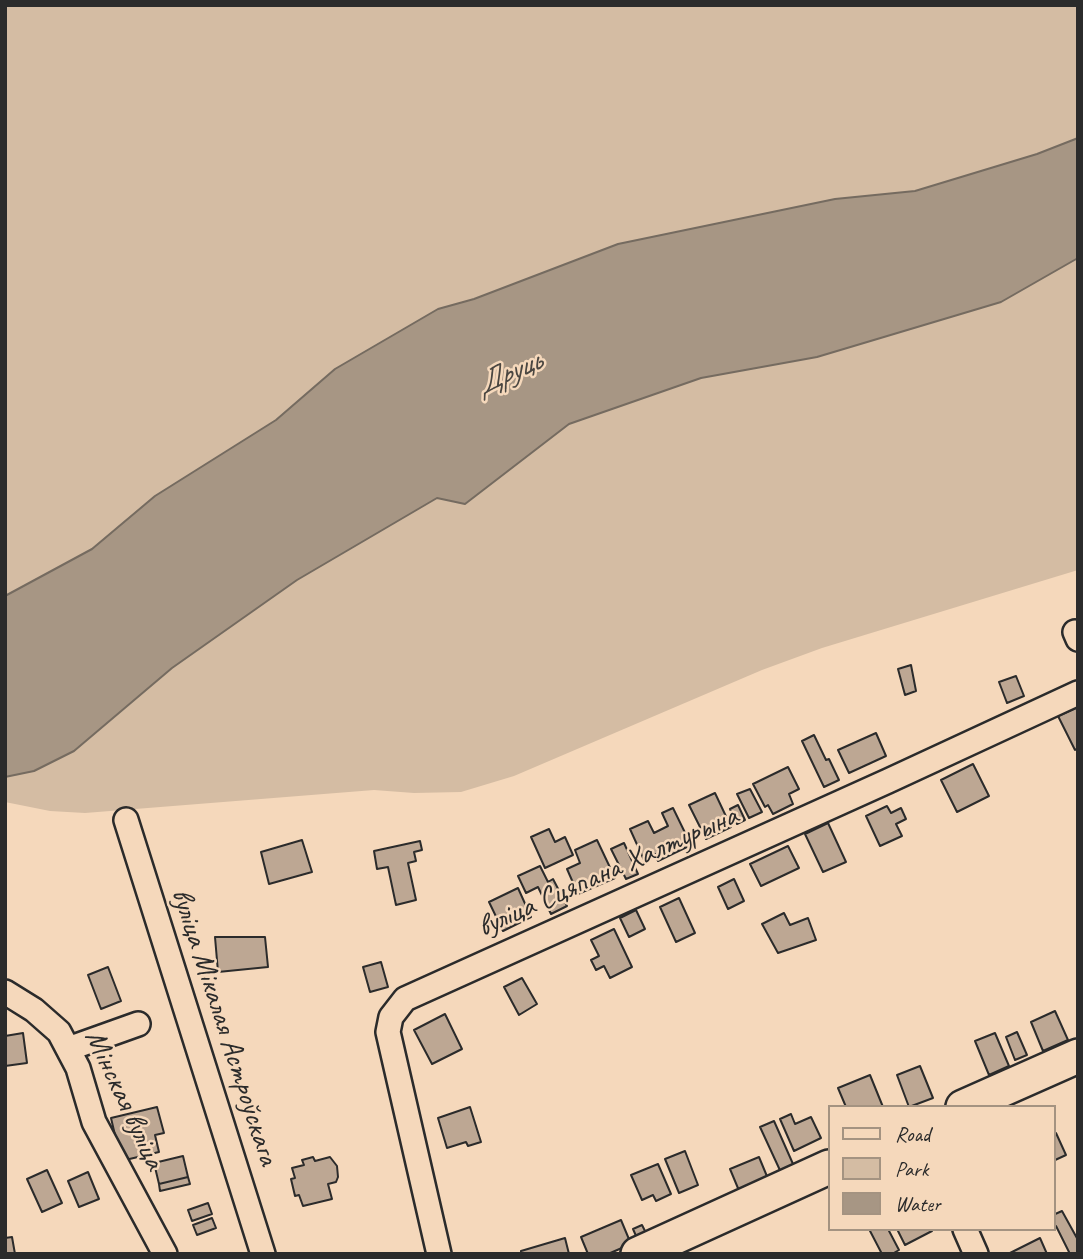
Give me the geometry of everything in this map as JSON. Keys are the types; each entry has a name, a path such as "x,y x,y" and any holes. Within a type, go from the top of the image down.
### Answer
{"main road":[{"path":"968,1105 1078,1056"},
{"path":"638,1254 828,1167"}],"street":[{"name":"вуліца Сцяпана Халтурына","path":"439,1254 388,1032 391,1017 405,999 1078,693"},
{"name":"вуліца Мікалая Астроўскага","path":"125,820 263,1254"},
{"name":"Мінская вуліца","path":"5,992 43,1017 59,1032 78,1068 94,1122 164,1254"},
{"path":"68,1049 138,1024"},
{"path":"966,1231 976,1254"}],"green space":[{"path":"5,5 1078,5 1078,138 1037,154 915,191 835,199 618,244 474,299 438,309 335,369 276,420 155,496 92,549 5,596"},
{"path":"1078,258 1078,570 822,648 762,670 514,776 461,792 374,790 85,813 50,811 5,802 5,777 34,771 74,751 172,668 297,580 437,498 465,504 569,424 701,378 817,357 1001,302"}],"water":[{"name":"Друць","path":"1078,138 1078,258 1001,302 817,357 701,378 569,424 465,504 437,498 297,580 172,668 74,751 34,771 5,777 5,596 92,549 155,496 276,420 335,369 438,309 474,299 618,244 835,199 915,191 1037,154"}],"building":[{"path":"911,665 916,691 905,695 898,669"},
{"path":"1016,676 1024,696 1007,703 999,682"},
{"path":"1078,707 1078,748 1075,750 1058,716"},
{"path":"876,733 886,756 849,773 838,750"},
{"path":"814,735 839,780 824,787 802,741"},
{"path":"973,764 989,796 957,812 941,780"},
{"path":"788,767 799,789 789,794 793,804 773,814 768,805 765,807 753,784"},
{"path":"750,789 762,812 749,818 737,794"},
{"path":"715,793 731,827 706,839 689,805"},
{"path":"738,805 745,820 737,824 730,809"},
{"path":"887,806 891,813 901,808 906,819 896,824 902,836 880,846 866,816"},
{"path":"673,808 691,845 658,861 655,854 644,860 630,829 648,821 654,833 668,826 662,813"},
{"path":"828,823 846,862 823,872 805,834"},
{"path":"549,829 555,842 565,837 573,855 545,868 531,837"},
{"path":"302,840 312,872 269,884 261,852"},
{"path":"597,840 615,878 578,894 567,869 580,863 575,850"},
{"path":"420,841 422,850 414,852 416,861 408,863 416,900 396,905 388,867 377,869 374,851"},
{"path":"624,843 638,874 626,879 611,849"},
{"path":"788,846 799,868 761,886 750,864"},
{"path":"540,866 548,882 553,879 567,906 551,914 538,887 526,893 518,876"},
{"path":"734,879 744,901 728,909 718,887"},
{"path":"518,888 531,917 503,931 489,902"},
{"path":"679,898 695,933 676,942 660,907"},
{"path":"636,910 645,929 629,937 620,918"},
{"path":"784,913 790,925 808,918 816,940 778,953 762,924"},
{"path":"614,929 632,967 610,978 604,966 596,970 591,960 599,956 591,940"},
{"path":"215,937 265,937 268,967 218,972"},
{"path":"381,962 388,987 370,992 363,967"},
{"path":"108,967 121,1001 101,1009 88,975"},
{"path":"522,978 537,1004 519,1015 504,987"},
{"path":"1055,1011 1068,1040 1043,1051 1031,1022"},
{"path":"445,1014 462,1049 432,1064 414,1030"},
{"path":"1017,1032 1027,1055 1015,1060 1006,1037"},
{"path":"23,1033 27,1063 5,1066 5,1036"},
{"path":"995,1033 1009,1066 989,1075 975,1041"},
{"path":"920,1066 933,1098 908,1105 897,1075"},
{"path":"870,1075 882,1105 845,1105 838,1088"},
{"path":"157,1107 164,1133 155,1135 159,1152 121,1161 111,1118"},
{"path":"470,1107 481,1142 468,1146 466,1142 447,1148 438,1118"},
{"path":"791,1114 795,1124 811,1117 821,1138 794,1151 780,1119"},
{"path":"774,1121 797,1173 784,1179 760,1127"},
{"path":"1055,1134 1066,1155 1055,1160"},
{"path":"685,1151 698,1185 679,1193 665,1159"},
{"path":"183,1156 188,1177 159,1184 154,1163"},
{"path":"313,1157 315,1161 330,1157 337,1166 338,1177 336,1182 328,1184 332,1199 303,1206 299,1195 295,1196 291,1179 295,1178 292,1168 304,1165 302,1160"},
{"path":"759,1157 771,1186 740,1193 730,1169"},
{"path":"658,1164 671,1194 656,1201 653,1195 642,1200 631,1175"},
{"path":"47,1170 62,1203 42,1212 27,1179"},
{"path":"88,1172 99,1199 79,1207 68,1181"},
{"path":"188,1177 190,1184 160,1191 159,1184"},
{"path":"208,1203 212,1214 192,1221 188,1210"},
{"path":"1062,1211 1078,1240 1078,1254 1070,1254 1055,1227 1055,1214"},
{"path":"212,1218 216,1228 197,1235 193,1225"},
{"path":"621,1220 631,1244 608,1254 588,1254 581,1237"},
{"path":"642,1225 650,1241 640,1245 633,1229"},
{"path":"870,1231 889,1231 899,1250 892,1254 882,1254"},
{"path":"898,1231 932,1231 905,1245"},
{"path":"12,1237 15,1254 5,1254 5,1238"},
{"path":"565,1238 569,1254 521,1254 521,1251"},
{"path":"1040,1238 1047,1254 1008,1254"}]}
